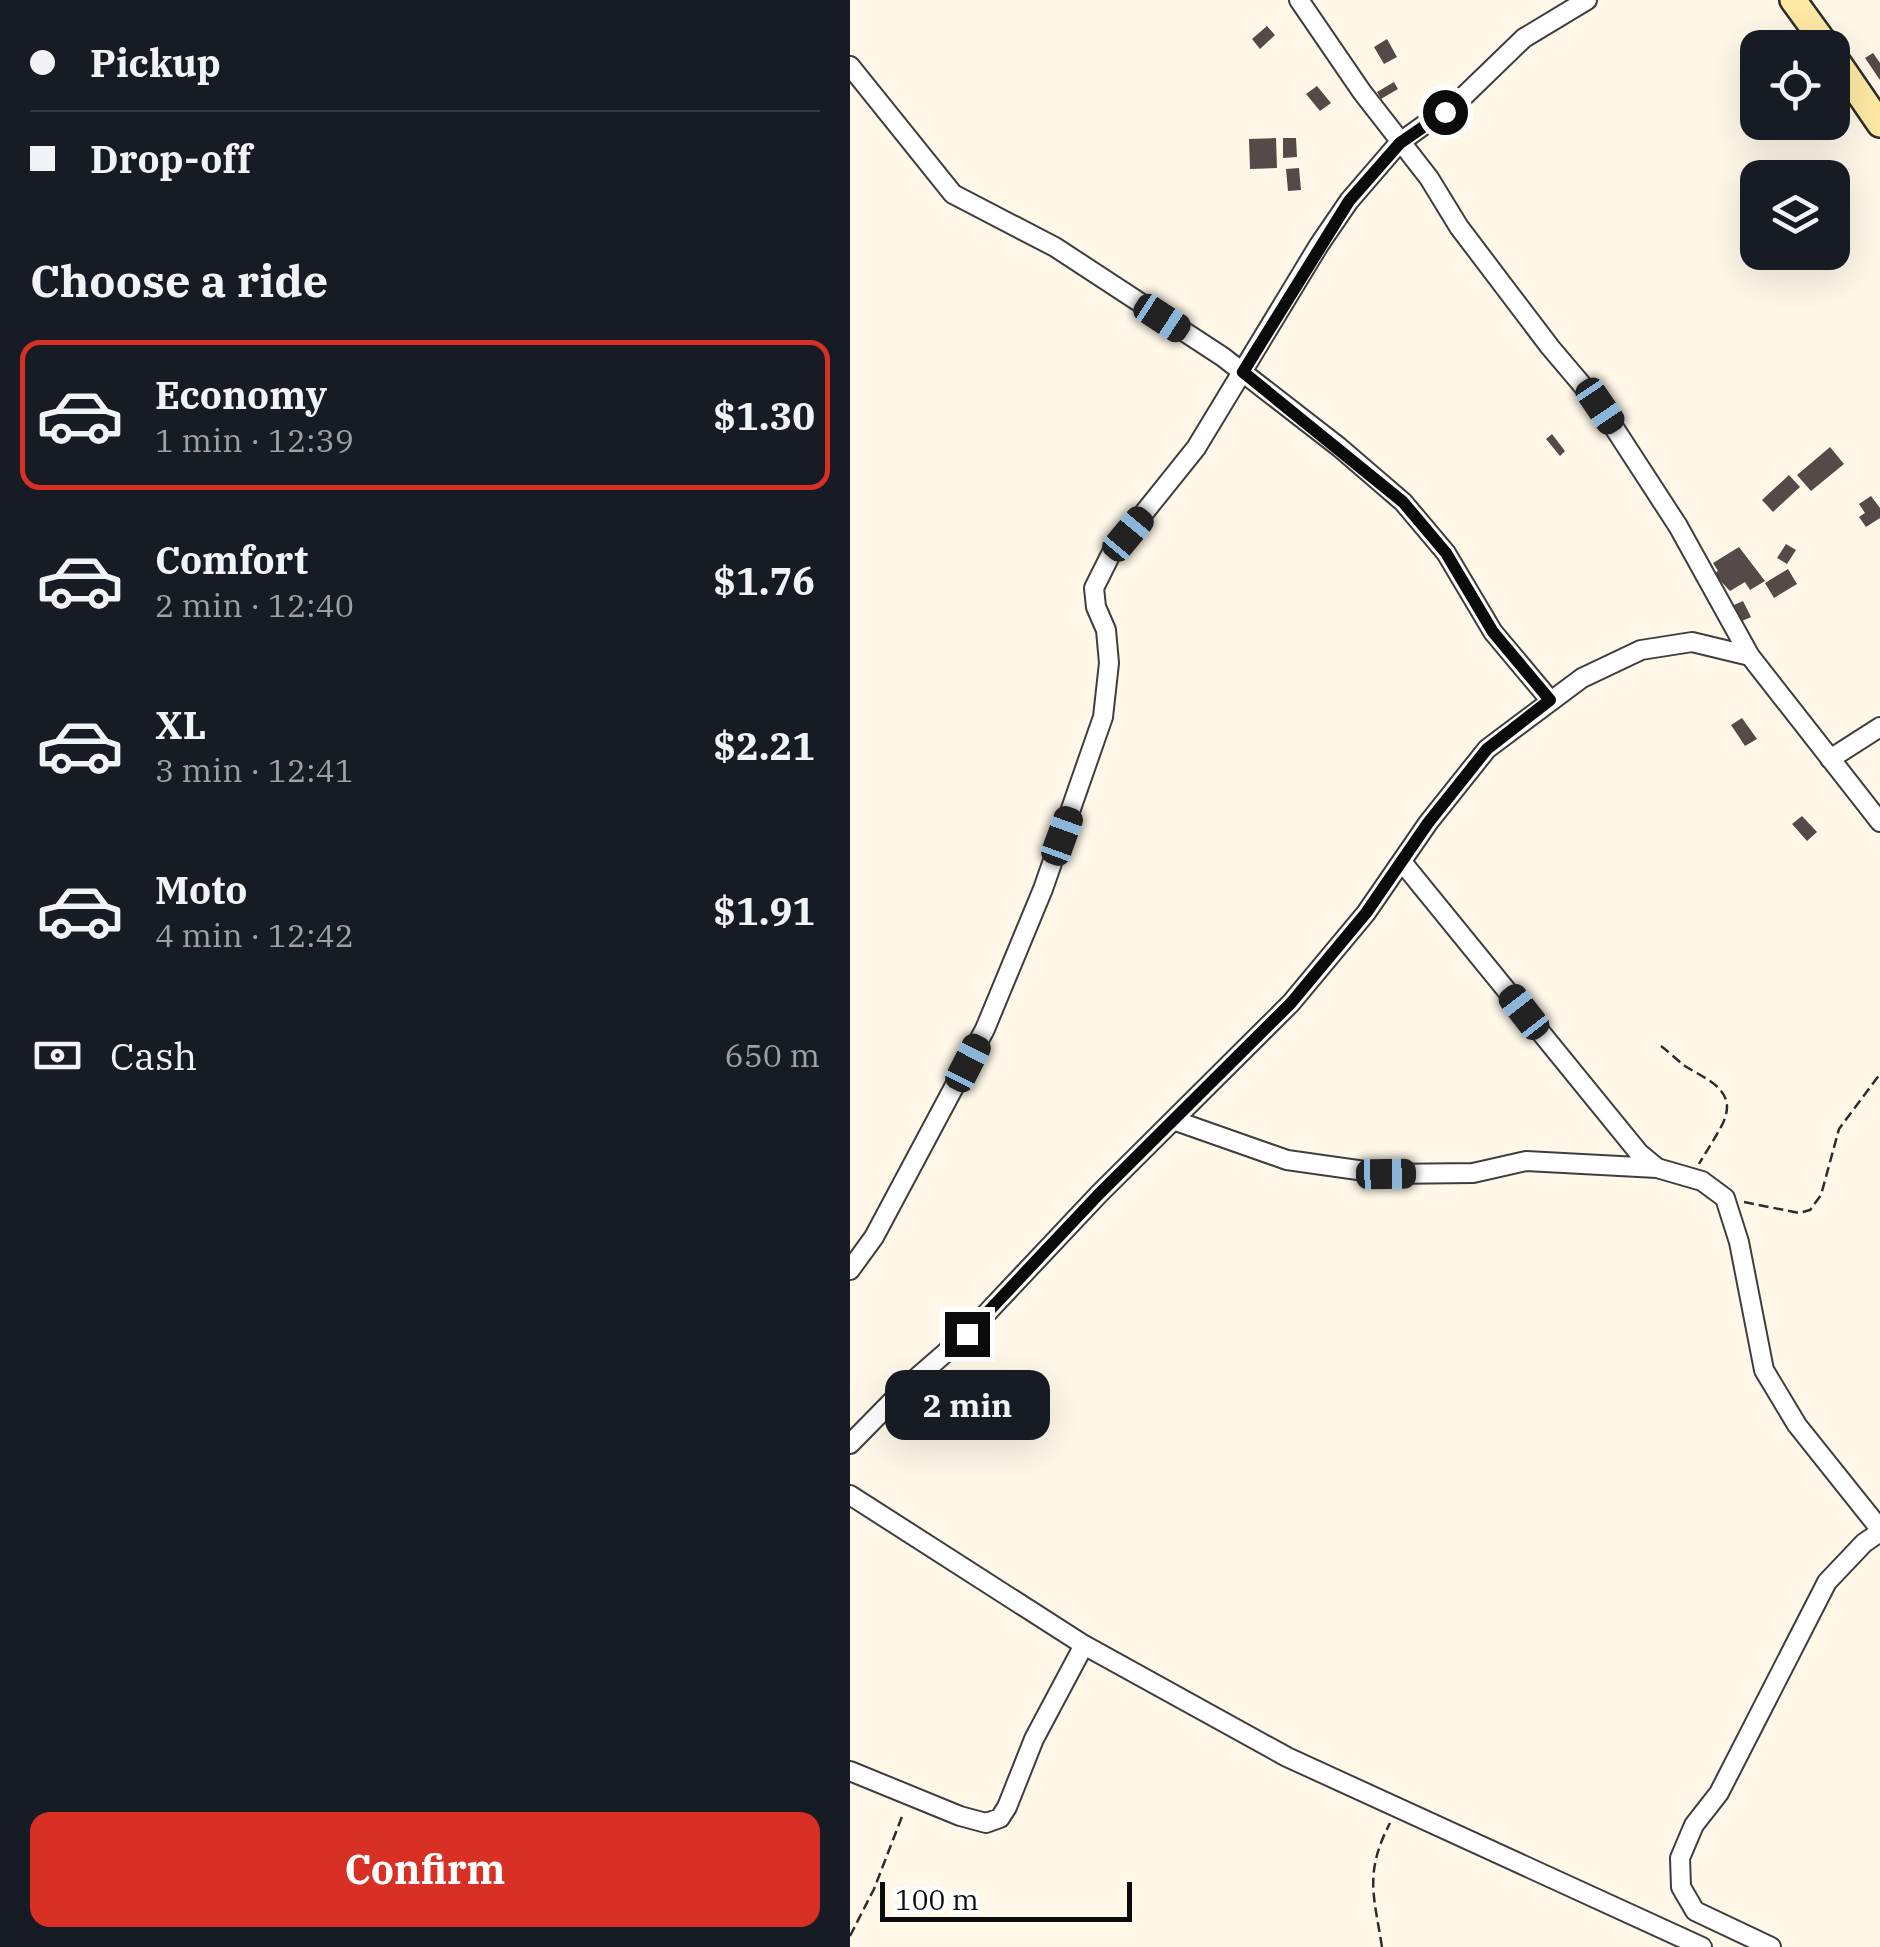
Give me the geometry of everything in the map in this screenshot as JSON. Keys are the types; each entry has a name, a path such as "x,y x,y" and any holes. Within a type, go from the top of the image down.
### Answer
{"street":[{"path":"1298,0 1429,178 1459,226 1550,348 1600,406 1678,526 1750,656 1880,822"},
{"path":"850,1270 874,1237 985,1029 1071,810 1103,717 1109,683 1106,630 1096,607 1094,588 1111,554 1196,448 1349,201 1400,143 1463,97 1524,38 1587,0"},
{"path":"1793,0 1815,30"},
{"path":"850,66 953,194 1056,247 1243,372 1403,502 1446,553 1493,632 1550,700"},
{"path":"1850,80 1880,124"},
{"path":"850,1444 906,1387 967,1334 1099,1194 1291,1003 1366,913 1487,749 1582,678 1641,650 1692,642 1750,656"},
{"path":"1830,759 1880,728"},
{"path":"1402,862 1639,1153 1658,1168"},
{"path":"1176,1121 1287,1160 1386,1174 1473,1173 1526,1162 1658,1168 1692,1177 1714,1187 1725,1198 1739,1242 1764,1370 1797,1425 1880,1530 1827,1582 1719,1793 1694,1825 1680,1858 1681,1887 1695,1910 1771,1947"},
{"path":"850,1494 1084,1645 1287,1757 1702,1947"},
{"path":"850,1771 986,1823 1000,1818 1034,1739 1084,1645"}],"path":[{"path":"1661,1046 1712,1081 1723,1091 1728,1103 1724,1122 1692,1177"},
{"path":"1725,1198 1799,1214 1810,1210 1821,1195 1839,1129 1880,1074"},
{"path":"850,1936 874,1888 910,1796"},
{"path":"1382,1947 1371,1892 1372,1872 1386,1828 1398,1808"}],"building":[{"path":"1267,26 1275,35 1260,49 1252,39"},
{"path":"1387,39 1397,57 1384,64 1374,47"},
{"path":"1873,53 1880,63 1880,80 1865,58"},
{"path":"1394,82 1398,89 1381,99 1377,92"},
{"path":"1317,86 1331,103 1320,111 1306,94"},
{"path":"1276,138 1277,168 1250,169 1249,139"},
{"path":"1283,138 1296,138 1297,157 1283,158"},
{"path":"1299,168 1301,190 1288,191 1286,169"},
{"path":"1552,434 1565,451 1560,456 1546,439"},
{"path":"1830,447 1844,464 1811,491 1797,475"},
{"path":"1789,475 1800,487 1773,512 1762,500"},
{"path":"1871,496 1880,508 1880,518 1866,527 1859,517 1865,513 1859,504"},
{"path":"1786,544 1796,550 1787,564 1777,558"},
{"path":"1739,547 1765,581 1750,590 1745,582 1730,591 1714,574 1718,571 1713,563"},
{"path":"1788,569 1797,584 1774,598 1765,583"},
{"path":"1743,601 1751,617 1742,621 1734,605"},
{"path":"1742,718 1757,739 1745,746 1731,725"},
{"path":"1802,816 1817,832 1807,841 1792,824"}],"route":[{"path":"967,1334 1099,1194 1291,1003 1366,913 1428,823 1487,749 1550,700 1493,632 1446,553 1403,502 1243,372 1349,201 1400,143 1445,112"}]}
